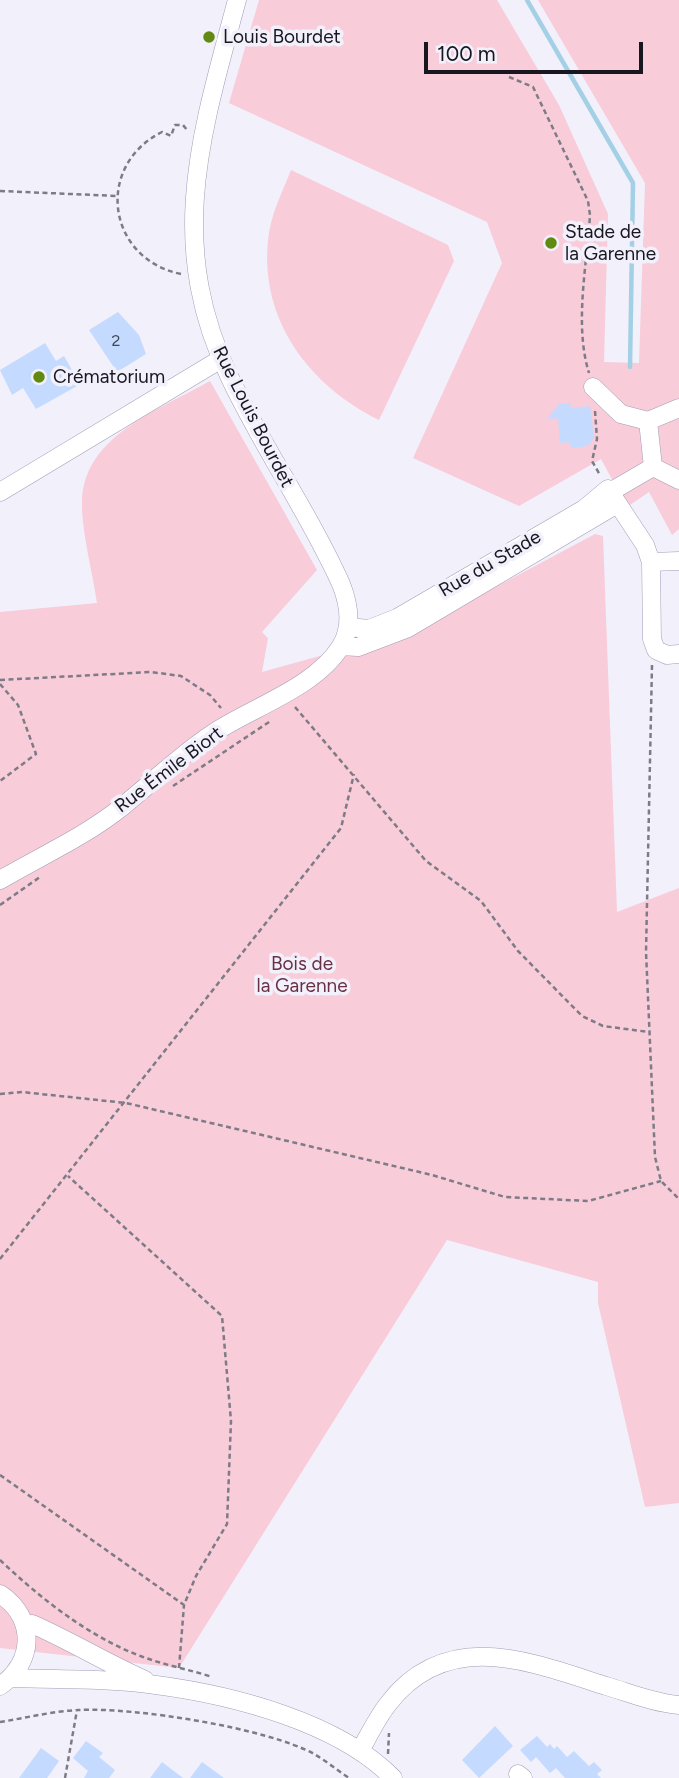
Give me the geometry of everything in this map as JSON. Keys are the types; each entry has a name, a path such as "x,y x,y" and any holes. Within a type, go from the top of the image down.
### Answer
{"street":[{"name":"Rue Louis Bourdet","path":"237,0 202,130 193,205 198,278 221,359 334,568 345,594 348,622"},
{"path":"0,492 221,359"},
{"path":"593,387 621,414 649,421 679,408"},
{"path":"649,421 653,467"},
{"path":"653,467 612,495 645,545 650,562 652,639 656,650 667,655 679,654"},
{"path":"653,467 679,480"},
{"name":"Rue du Stade","path":"348,622 369,629 397,618 612,495"},
{"name":"Rue du Stade","path":"341,646 358,646 408,628 612,495"},
{"path":"650,562 679,561"},
{"name":"Rue Émile Biort","path":"0,880 46,857 122,807 168,765 233,722 285,693 327,663 341,646 348,622"},
{"path":"0,1594 12,1603 25,1626 26,1654 6,1682"},
{"path":"25,1626 32,1623 64,1638 99,1660 155,1684 290,1716 324,1730 360,1751 390,1775"},
{"path":"360,1751 388,1704 410,1682 432,1668 478,1655 530,1662 645,1698 679,1705"},
{"path":"6,1682 155,1684"}],"path":[{"path":"509,77 533,88 588,201 590,215 584,305 584,359 593,387 597,439 592,461 612,495"},
{"path":"198,278 160,270 137,254 126,235 118,196 120,174 131,156 148,139 162,132 172,135 175,125 183,125 188,131 202,130"},
{"path":"0,191 118,196"},
{"path":"652,639 646,952 655,1157 661,1181 679,1199"},
{"path":"0,682 151,672 181,676 210,695 233,722"},
{"path":"0,682 18,705 36,754 0,781"},
{"path":"285,693 426,861 481,901 518,951 582,1016 603,1026 650,1032"},
{"path":"0,1259 341,828 354,774"},
{"path":"0,1094 22,1092 126,1102 432,1175 505,1197 588,1201 661,1181"},
{"path":"68,1176 222,1316 231,1421 227,1524 196,1576 184,1605 179,1640 179,1668"},
{"path":"0,1475 184,1605"},
{"path":"0,1560 28,1587 123,1648 222,1680"},
{"path":"65,1778 77,1710"},
{"path":"0,1722 77,1710 121,1710 247,1733 313,1753 349,1778"},
{"path":"390,1775 391,1726"}],"green space":[{"name":"Stade de la Garenne","path":"259,0 497,0 559,105 608,214 604,362 639,363 645,183 538,0 679,0 679,529 672,535 649,492 627,507 601,459 519,506 413,458 502,263 487,222 229,103"},
{"path":"291,170 448,245 454,261 379,420 354,406 311,370 281,324 272,298 268,241 271,223"},
{"name":"Bois de la Garenne","path":"210,381 317,570 262,632 268,638 262,672 417,629 595,534 603,536 617,912 679,888 679,1503 645,1507 598,1303 598,1282 447,1240 179,1668 0,1648 0,612 97,603 82,512 86,478 96,458 110,441 128,427"}],"building":[{"path":"118,312 139,335 146,354 117,372 89,330"},
{"name":"Crématorium","path":"45,343 56,361 64,356 76,377 77,386 36,409 23,388 12,395 0,370"},
{"path":"570,403 571,408 590,406 594,438 588,446 571,448 570,442 560,443 558,418 547,419 559,404"},
{"path":"495,1726 513,1746 479,1778 462,1760"},
{"path":"537,1736 547,1747 550,1744 554,1749 557,1746 567,1757 574,1751 589,1766 594,1762 602,1770 597,1774 601,1778 565,1778 556,1768 550,1773 536,1757 531,1762 520,1750"},
{"path":"86,1741 103,1753 99,1757 115,1770 109,1778 84,1778 88,1771 73,1758"},
{"path":"41,1748 59,1761 47,1778 19,1778"},
{"path":"162,1762 183,1778 150,1778"},
{"path":"202,1762 224,1778 190,1778"}],"waterway":[{"path":"527,0 633,183 630,367"}],"place":[{"name":"Louis Bourdet","path":"209,37"},
{"name":"Stade de la Garenne","path":"551,243"},
{"name":"Crématorium","path":"39,377"}]}
